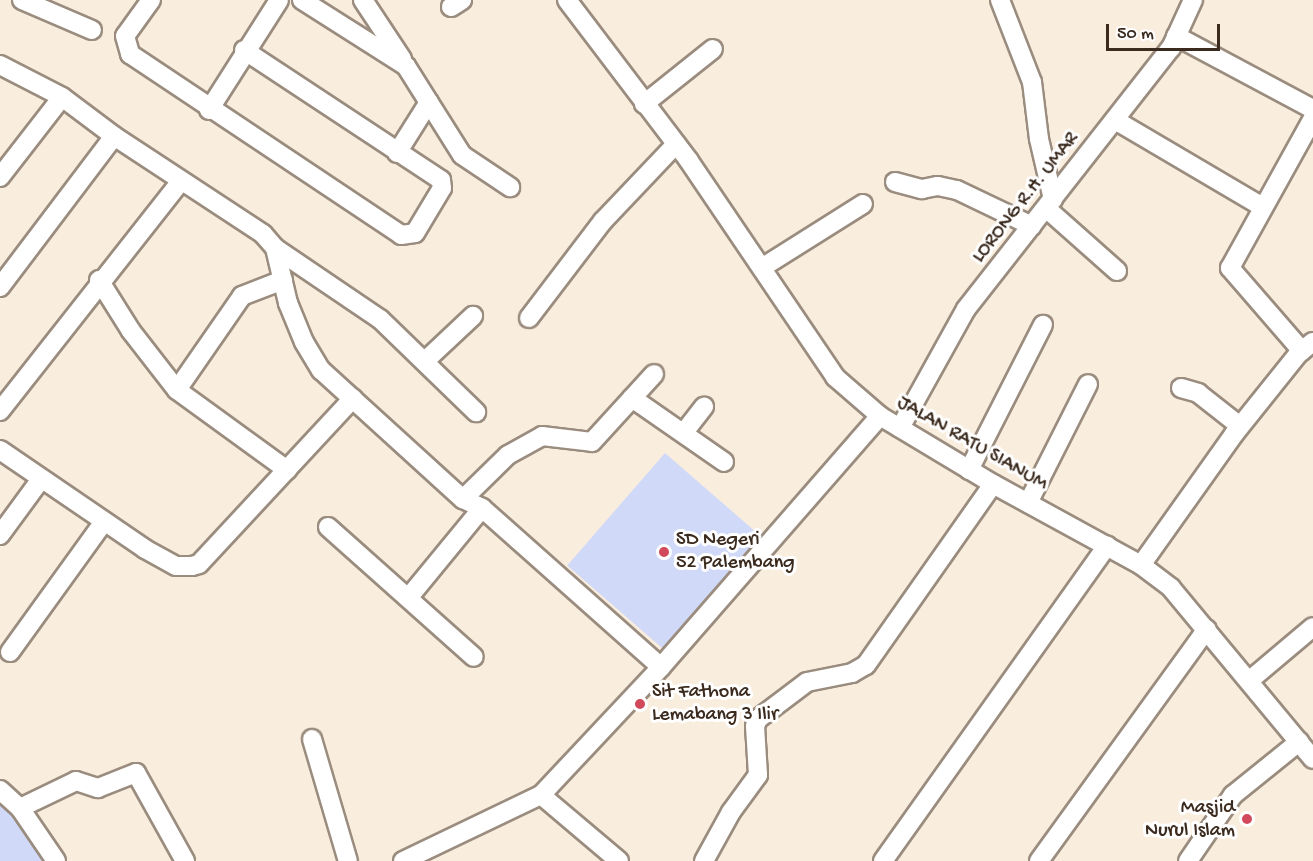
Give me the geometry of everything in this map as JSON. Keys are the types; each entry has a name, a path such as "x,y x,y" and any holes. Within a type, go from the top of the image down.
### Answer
{"street":[{"path":"22,0 92,30"},
{"path":"151,0 126,36 130,54 209,110 401,235 415,233 442,182 462,155"},
{"path":"209,110 244,50 279,0"},
{"path":"302,0 406,66"},
{"path":"363,0 462,155 510,188"},
{"path":"567,0 644,105 676,144 764,267 835,377 880,416"},
{"path":"1000,0 1032,82 1050,203 1117,271"},
{"name":"LORONG R.H. UMAR","path":"900,428 966,309 1115,120 1176,36 1193,0"},
{"path":"1176,36 1313,109"},
{"path":"644,105 713,49"},
{"path":"244,50 442,182"},
{"path":"0,65 62,97 114,136 257,229 275,248 380,319 476,412"},
{"path":"0,177 8,155 62,97"},
{"path":"397,153 429,102"},
{"path":"1142,566 1240,426 1307,346 1230,268 1261,206 1313,118"},
{"path":"1115,120 1261,206"},
{"path":"0,287 114,136"},
{"path":"529,318 603,221 676,144"},
{"path":"0,411 99,280 181,181"},
{"path":"895,182 922,189 938,186 957,190 1032,226"},
{"path":"764,267 863,204"},
{"path":"275,248 304,342 321,370 463,499 482,508 661,667"},
{"path":"99,280 131,332 177,390 287,470"},
{"path":"177,390 242,296 283,280"},
{"path":"425,361 473,316"},
{"path":"969,470 1044,325"},
{"path":"463,499 507,455 542,436 592,441 654,374"},
{"path":"1028,503 1088,384"},
{"path":"1181,388 1198,393 1240,426"},
{"path":"0,450 103,523 176,566 192,566 199,564 352,398"},
{"path":"632,398 685,431 724,462"},
{"path":"685,431 704,407"},
{"name":"JALAN RATU SIANUM","path":"403,861 541,795 661,667 880,416 993,484 1142,566 1171,588 1250,680 1313,759"},
{"path":"0,535 41,479"},
{"path":"704,861 731,812 758,775 755,726 758,719 807,682 852,673 866,665 993,484"},
{"path":"410,597 482,508"},
{"path":"10,652 103,523"},
{"path":"328,527 410,597 474,657"},
{"path":"883,861 1107,546"},
{"path":"1250,680 1313,627"},
{"path":"1040,861 1207,629"},
{"path":"312,739 348,861"},
{"path":"1188,861 1233,795 1299,742"},
{"path":"20,808 76,781 98,789 136,772 185,861"},
{"path":"0,790 20,808 56,861"},
{"path":"541,795 619,861"}],"shaded area":[{"name":"SD Negeri 52 Palembang","path":"665,453 762,537 664,649 567,565"},
{"path":"0,798 41,849 48,861 0,861"}],"place":[{"name":"SD Negeri 52 Palembang","path":"664,552"},
{"name":"Sit Fathona Lemabang 3 Ilir","path":"640,704"},
{"name":"Masjid Nurul Islam","path":"1247,819"}]}
